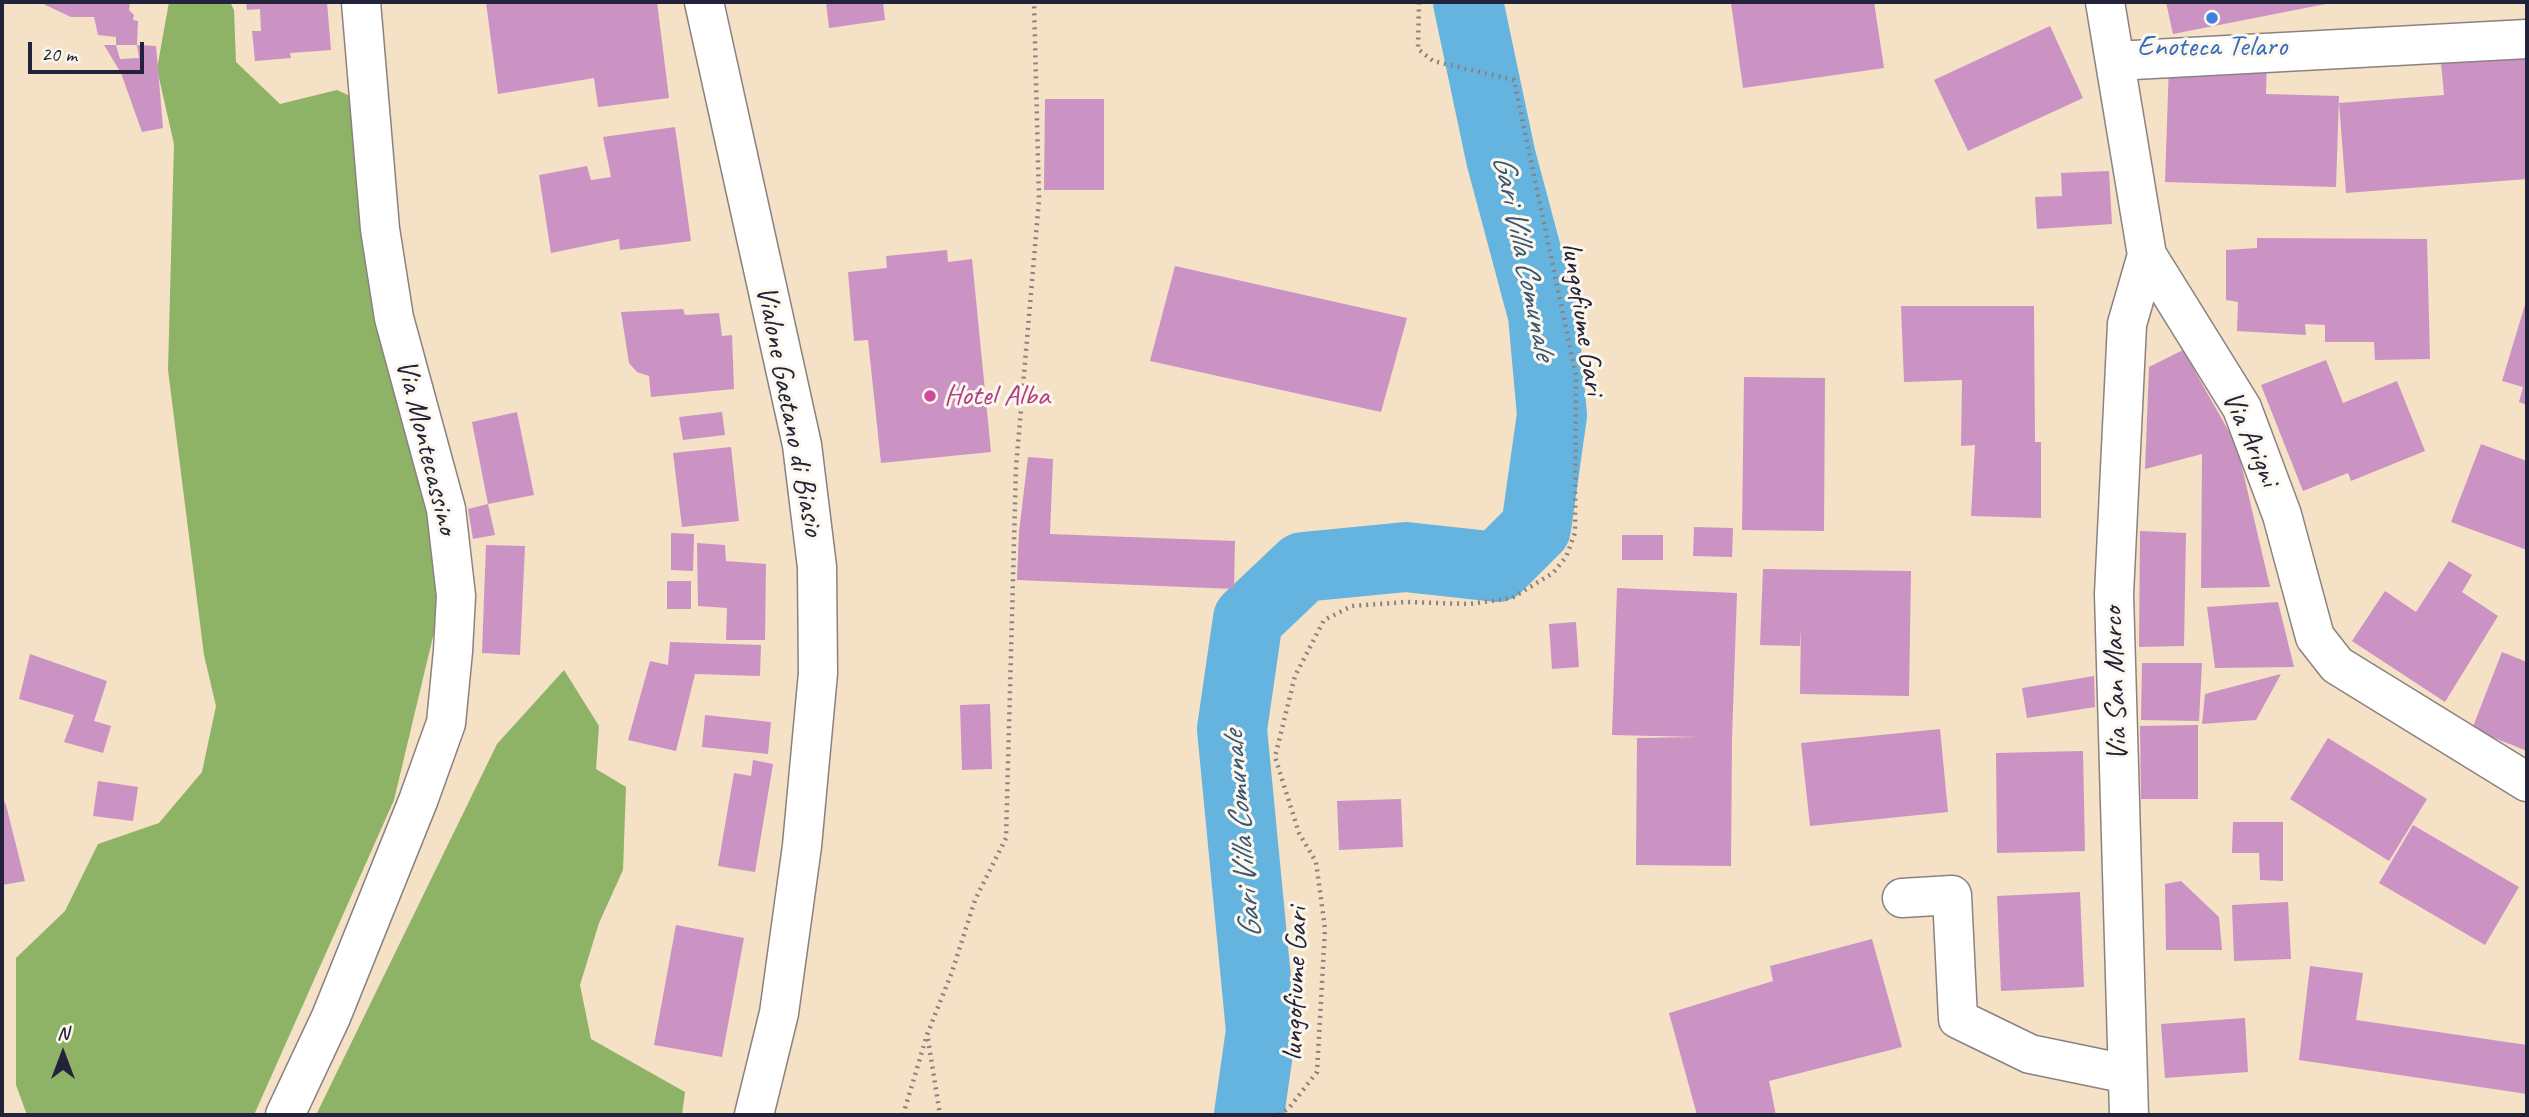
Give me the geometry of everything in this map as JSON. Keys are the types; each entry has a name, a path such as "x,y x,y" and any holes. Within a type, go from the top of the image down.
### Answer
{"street":[{"name":"Via Montecassino","path":"285,1115 331,1017 418,801 446,723 453,651 456,596 446,509 394,318 380,229 361,2"},
{"name":"Vialone Gaetano di Biasio","path":"704,2 802,445 817,567 818,673 802,846 779,1013 754,1115"},
{"name":"Via Arigni","path":"2105,2 2147,255 2242,408 2282,515 2315,637 2337,665 2527,782"},
{"path":"2115,61 2527,38"},
{"name":"Via San Marco","path":"2129,1115 2114,594 2127,324 2147,255"},
{"path":"1902,898 1952,895 1958,1019 2030,1054 2127,1074"}],"path":[{"path":"903,1115 927,1035 952,972 975,900 1006,838 1016,467 1039,200 1034,2"},
{"name":"lungofiume Gari","path":"1279,1115 1289,1108 1317,1072 1325,929 1316,862 1299,833 1275,757 1282,722 1301,664 1324,620 1352,606 1406,602 1469,604 1512,598 1553,573 1566,557 1575,533 1576,376 1514,80 1433,61 1418,49 1419,2"},
{"path":"927,1035 940,1115"}],"green space":[{"path":"169,2 230,2 234,10 236,62 280,104 337,90 369,105 451,561 394,800 254,1115 27,1115 16,1085 16,958 65,911 98,844 159,823 202,772 216,706 204,655 168,370 174,144 157,69"},
{"path":"564,670 599,726 596,769 626,787 623,870 599,923 580,985 591,1039 685,1092 682,1115 316,1115 497,744"}],"building":[{"path":"39,2 130,2 129,10 134,15 133,20 138,21 137,45 116,45 116,37 98,35 94,17 71,17"},
{"path":"246,2 327,2 331,50 290,53 291,58 255,61 252,31 261,31 260,9 247,10"},
{"path":"486,2 657,2 669,98 598,107 594,78 498,94"},
{"path":"826,2 883,2 885,20 829,28"},
{"path":"1874,2 1884,68 1743,88 1731,3"},
{"name":"Enoteca Telaro","path":"2166,2 2331,2 2331,3 2173,34"},
{"path":"2050,26 2083,98 1968,151 1934,80"},
{"path":"104,45 116,45 120,59 139,58 137,45 156,46 163,128 142,132 121,73"},
{"path":"2527,57 2527,179 2346,193 2339,103 2444,95 2441,63"},
{"path":"2267,59 2266,94 2339,96 2336,187 2165,182 2169,64"},
{"path":"1045,99 1104,99 1104,190 1044,190"},
{"path":"675,127 691,241 620,250 619,239 551,253 539,175 587,166 591,180 611,177 603,137"},
{"path":"2109,171 2112,224 2037,229 2035,197 2062,196 2061,173"},
{"path":"2257,238 2427,239 2430,359 2375,360 2374,342 2325,342 2325,325 2305,324 2306,335 2237,331 2238,302 2226,300 2226,250 2257,248"},
{"name":"Hotel Alba","path":"947,250 948,262 972,259 991,452 881,463 868,340 854,341 848,272 887,268 886,256"},
{"path":"1175,266 1407,318 1381,412 1150,361"},
{"path":"2527,298 2527,405 2519,402 2523,387 2502,381"},
{"path":"1901,306 2034,306 2035,442 2041,442 2041,518 1971,516 1975,445 1961,446 1962,380 1904,382"},
{"path":"683,309 685,315 719,313 722,336 732,335 734,389 651,397 649,376 637,372 629,363 621,312"},
{"path":"2183,350 2237,446 2270,587 2201,588 2202,454 2145,469 2149,367"},
{"path":"2326,360 2343,403 2397,381 2425,451 2351,481 2348,473 2303,491 2261,385"},
{"path":"1744,377 1825,378 1824,531 1742,530"},
{"path":"517,412 534,495 488,504 472,422"},
{"path":"722,412 725,435 683,440 679,417"},
{"path":"2481,444 2527,461 2527,550 2451,522"},
{"path":"731,447 739,521 682,527 673,453"},
{"path":"1028,457 1053,459 1050,534 1235,541 1234,589 1017,580 1019,532"},
{"path":"488,504 495,535 473,539 468,509"},
{"path":"1694,527 1733,528 1732,557 1693,556"},
{"path":"2140,531 2186,533 2184,646 2139,647"},
{"path":"671,533 694,534 693,571 671,570"},
{"path":"1622,535 1663,535 1663,560 1622,560"},
{"path":"697,543 725,545 726,561 766,564 765,640 726,640 727,608 698,606"},
{"path":"486,545 525,546 520,655 482,653"},
{"path":"2449,561 2472,575 2462,592 2498,616 2445,702 2352,641 2385,591 2416,612"},
{"path":"1763,569 1911,571 1909,696 1800,694 1801,627 1800,646 1760,645"},
{"path":"667,581 691,581 691,609 667,609"},
{"path":"1617,588 1737,593 1731,866 1636,865 1637,738 1698,737 1612,735"},
{"path":"2278,602 2294,667 2215,668 2207,607"},
{"path":"1576,622 1579,667 1552,669 1549,624"},
{"path":"670,642 761,645 760,676 695,674 676,751 628,740 650,661 668,665"},
{"path":"2502,652 2527,662 2527,751 2472,729"},
{"path":"30,654 107,681 94,721 111,726 103,753 64,742 74,715 19,699"},
{"path":"2142,663 2202,663 2199,721 2141,720"},
{"path":"2281,674 2256,720 2202,724 2205,694"},
{"path":"2094,676 2095,707 2027,718 2022,688"},
{"path":"990,704 992,769 962,770 960,705"},
{"path":"705,715 771,722 768,754 702,747"},
{"path":"2198,725 2198,799 2141,799 2140,726"},
{"path":"1940,729 1948,812 1810,826 1801,743"},
{"path":"2328,738 2427,799 2389,861 2290,799"},
{"path":"2083,751 2085,851 1997,853 1996,753"},
{"path":"753,760 773,764 755,872 718,866 734,773 751,776"},
{"path":"98,781 138,787 133,821 93,816"},
{"path":"2,797 25,881 2,885"},
{"path":"1401,799 1403,847 1339,850 1337,801"},
{"path":"2233,822 2283,822 2283,881 2260,880 2259,853 2232,853"},
{"path":"2413,825 2519,887 2485,945 2379,883"},
{"path":"2181,881 2219,917 2222,950 2166,950 2165,884"},
{"path":"2080,892 2084,987 2001,991 1997,896"},
{"path":"2288,902 2291,959 2234,961 2232,905"},
{"path":"676,925 744,938 722,1057 654,1045"},
{"path":"1872,939 1902,1047 1769,1081 1776,1115 1697,1115 1669,1013 1773,981 1770,966"},
{"path":"2310,966 2363,973 2356,1020 2527,1045 2527,1094 2299,1060"},
{"path":"2245,1018 2248,1072 2165,1078 2161,1024"}],"waterway":[{"name":"Gari Villa Comunale","path":"1249,1115 1261,1031 1232,729 1248,619 1303,567 1406,557 1497,567 1536,528 1552,415 1543,315 1501,158 1468,2"}],"place":[{"name":"Enoteca Telaro","path":"2212,18"},
{"name":"Hotel Alba","path":"930,396"}]}
